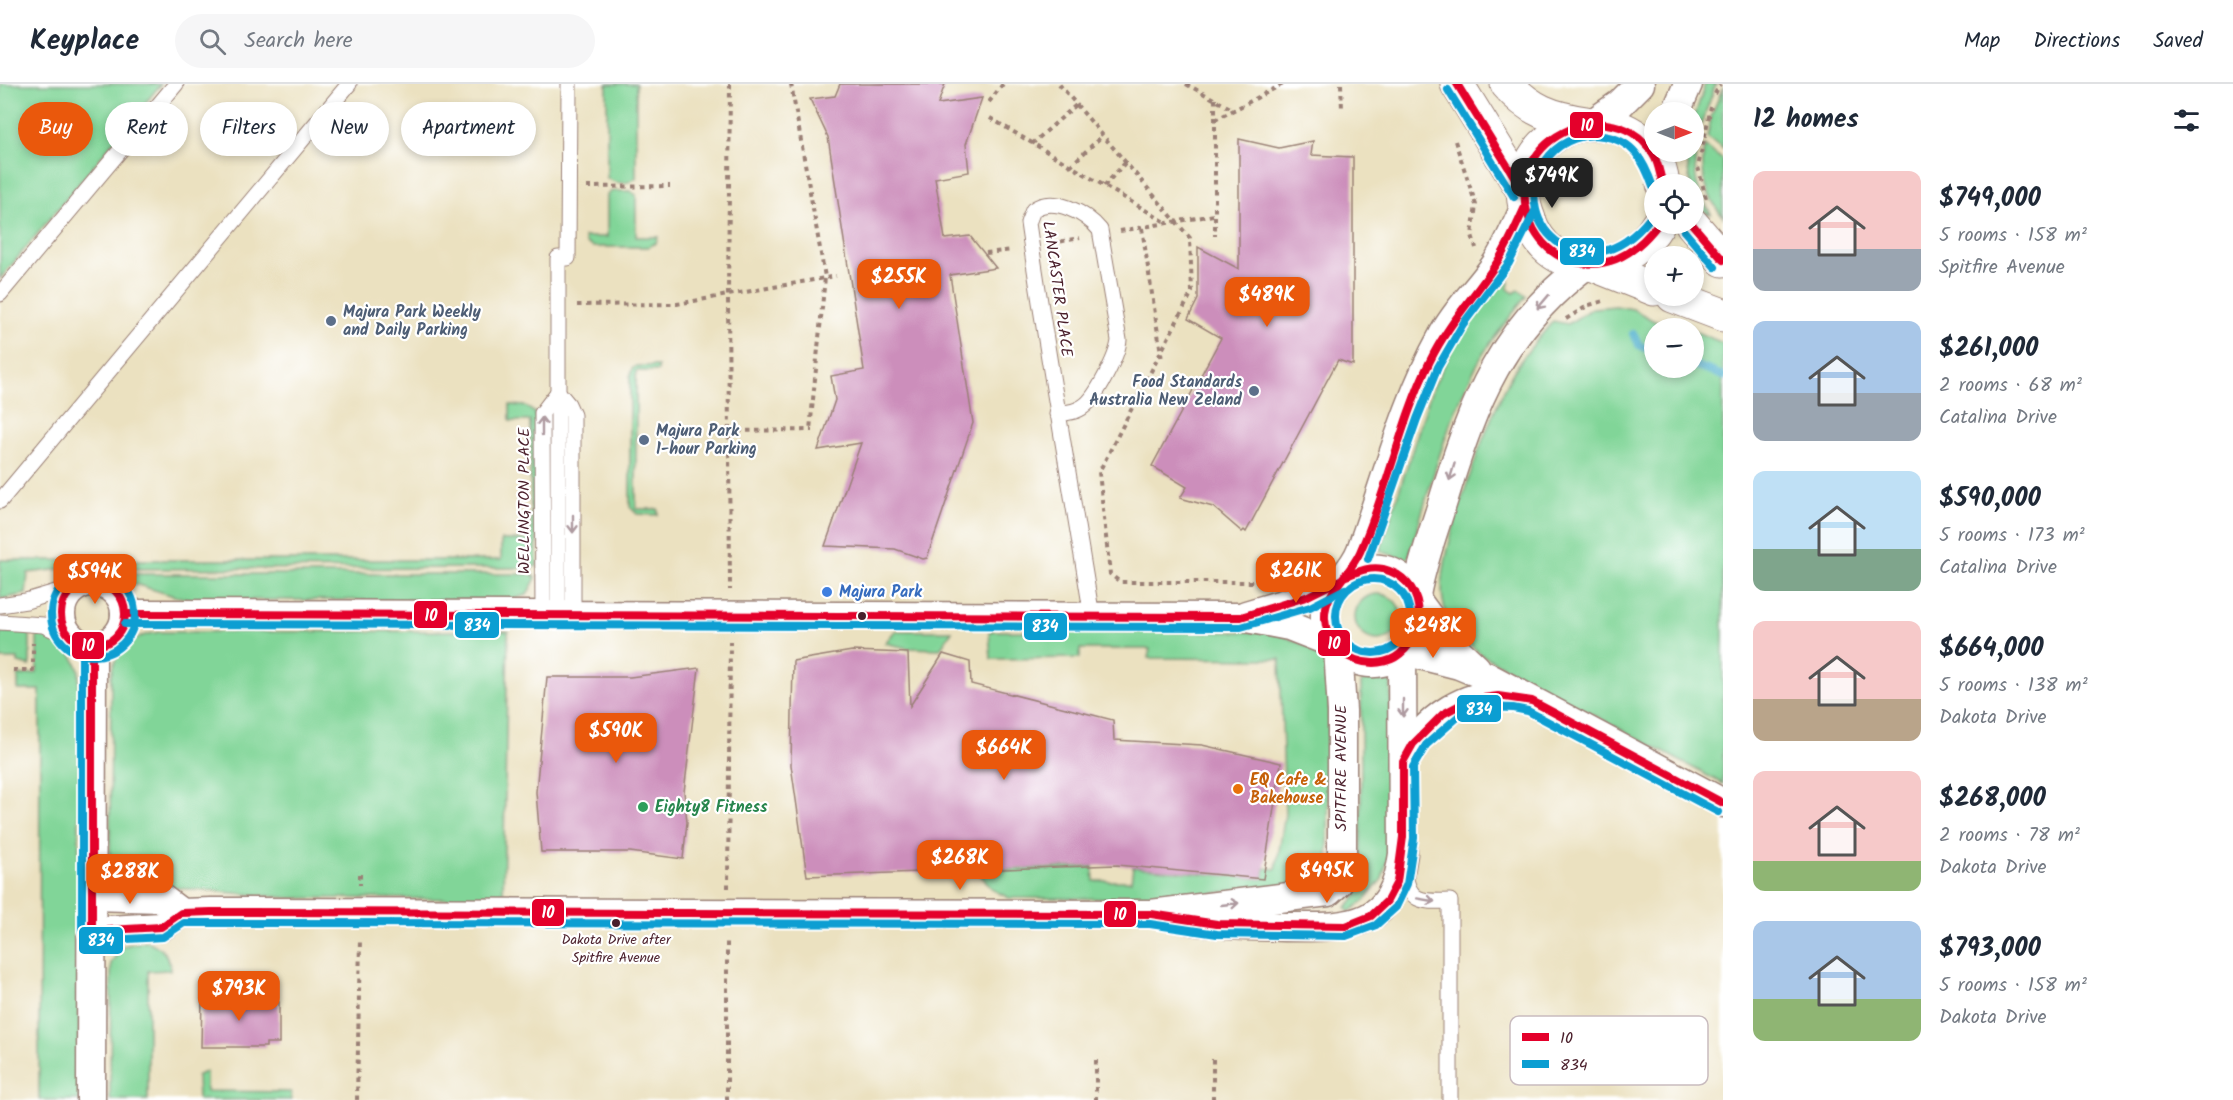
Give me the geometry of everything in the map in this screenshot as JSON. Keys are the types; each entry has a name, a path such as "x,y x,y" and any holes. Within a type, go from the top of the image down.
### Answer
{"main road":[{"path":"1456,84 1524,199 1532,228 1546,246 1565,259 1591,265 1644,284"},
{"path":"1507,84 1525,104 1537,111 1563,120 1608,124 1635,136 1647,146 1664,174"},
{"path":"1524,199 1532,159 1542,146 1569,127 1589,123"},
{"path":"1704,222 1723,260"},
{"path":"1591,265 1610,263 1631,254 1652,234"},
{"path":"1699,306 1723,315"}],"street":[{"path":"1589,123 1620,104 1640,84"},
{"path":"1680,102 1688,84"},
{"path":"1336,646 1327,631 1325,607 1331,592 1359,556 1411,403 1433,354 1446,328 1495,265 1524,199"},
{"path":"125,614 1241,617 1289,626 1336,646 1348,656 1366,663 1385,662 1403,652 1418,629 1417,598 1420,573 1460,444 1485,383 1539,306 1562,283 1591,265"},
{"path":"1241,617 1306,597 1365,568 1388,570 1407,582 1454,648 1488,677"},
{"path":"83,643 107,643 122,629 125,614 122,598 114,590 98,582 86,583 70,592 61,610 63,623 83,643 92,896 91,1100"},
{"name":"SPITFIRE AVENUE","path":"1151,914 1309,896 1328,892 1335,887 1342,864 1342,711 1336,646"},
{"path":"1403,652 1459,665 1488,677 1723,803"},
{"path":"92,931 161,927 181,913 1151,914 1217,924 1346,926 1371,916 1388,901 1401,868 1404,846 1403,652"},
{"path":"1402,763 1425,730 1461,703 1499,694 1532,701"},
{"path":"92,896 161,898 181,913"}],"lane":[{"path":"0,294 176,84"},
{"path":"0,501 349,84"},
{"path":"558,616 573,416 558,392 558,258 568,258 569,84"},
{"name":"LANCASTER PLACE","path":"1057,414 1078,410 1087,404 1116,351 1119,340 1100,230 1060,204 1048,203 1033,210 1028,224 1057,414 1092,617"},
{"name":"WELLINGTON PLACE","path":"558,392 542,413 558,616"},
{"path":"0,605 26,601 86,583"},
{"path":"0,622 43,625 83,643"},
{"path":"1404,846 1406,880 1410,893 1421,901 1450,901 1450,1100"}],"path":[{"path":"730,84 728,294 730,600"},
{"path":"729,431 812,430 825,277 791,84"},
{"path":"989,102 1003,84"},
{"path":"1059,84 1190,238 1192,292 1160,349 1099,472 1110,574 1120,582 1257,582"},
{"path":"1186,84 1234,110"},
{"path":"1215,120 1282,84"},
{"path":"1341,84 1342,109"},
{"path":"1699,174 1698,160 1706,121 1720,84"},
{"path":"1215,99 1215,236"},
{"path":"1032,144 1076,105"},
{"path":"990,118 1167,224"},
{"path":"1070,166 1102,136"},
{"path":"1458,152 1476,205 1473,244 1495,265"},
{"path":"1104,186 1125,163"},
{"path":"568,188 670,186"},
{"path":"1142,228 1162,360"},
{"path":"558,305 677,304 836,276"},
{"path":"728,894 730,631"},
{"path":"13,670 33,670 33,632"},
{"path":"357,1100 360,929"},
{"path":"727,929 727,1100"},
{"path":"1213,1059 1213,1100"},
{"path":"1096,1060 1096,1100"}],"green space":[{"path":"0,84 161,84 146,102 105,102 105,152 0,279"},
{"path":"607,84 636,84 636,178 625,183 607,178"},
{"path":"1705,84 1716,84 1704,117 1704,102 1699,102"},
{"path":"1723,87 1723,149 1707,137 1712,114"},
{"path":"1704,146 1723,160 1723,217 1708,192 1703,166"},
{"path":"1688,162 1695,162 1696,174 1689,174"},
{"path":"612,191 630,191 636,195 636,237 658,237 656,243 648,247 593,247 586,243 584,237 607,237 607,195"},
{"path":"1704,202 1711,214 1704,210"},
{"path":"1503,276 1509,282 1508,289 1514,293 1519,290 1526,296 1489,346 1466,386 1447,434 1409,556 1405,559 1382,552 1380,550 1431,392 1458,337"},
{"path":"1616,306 1633,309 1649,318 1644,318 1644,378 1704,378 1704,335 1723,343 1723,784 1482,655 1452,625 1445,610 1443,580 1447,553 1466,485 1504,391 1528,351 1553,321 1568,324 1593,308"},
{"path":"636,366 658,366 658,371 636,371 636,509 658,509 658,515 637,514 630,507 630,377 632,369"},
{"path":"510,405 525,406 535,413 537,566 531,568 61,569 28,573 26,594 0,599 0,560 501,560 501,540 531,540 530,421 510,421"},
{"path":"102,574 531,574 536,578 527,595 509,600 196,600 174,596"},
{"path":"1378,594 1394,601 1401,617 1394,633 1378,640 1362,633 1355,617 1362,601"},
{"path":"508,631 503,899 290,898 134,884 116,874 110,857 111,676 116,658 134,640 160,632"},
{"path":"895,631 952,631 940,649 907,648 885,643"},
{"path":"989,631 1274,632 1319,651 1329,672 1328,864 1317,881 1163,899 1009,898 993,890 977,871 1093,867 1094,881 1131,881 1133,867 1263,879 1265,868 1276,869 1285,814 1280,659 1148,658 1150,649 1080,649 1080,658 991,659"},
{"path":"0,632 28,632 30,666 18,663 18,659 0,659"},
{"path":"39,633 53,638 64,646 73,657 79,670 79,1100 39,1100 40,690 18,690 18,676 37,673"},
{"path":"1364,680 1388,680 1391,683 1391,846 1382,879 1364,901 1349,912 1346,907 1357,896 1361,879 1361,683"},
{"path":"145,941 163,951 170,965 170,970 148,971 148,1100 110,1100 111,963 123,946"},
{"path":"206,1071 206,1091 291,1092 291,1100 198,1100 197,1076"}],"building":[{"path":"840,84 945,84 938,104 982,98 966,144 969,172 935,178 945,239 970,236 996,268 950,275 973,423 927,558 923,559 895,549 825,546 861,443 818,450 835,400 831,376 864,370 828,137 810,99 835,96"},
{"path":"1239,139 1279,148 1313,141 1311,155 1353,157 1353,365 1338,360 1246,532 1244,530 1242,532 1213,507 1180,498 1187,487 1152,466 1221,338 1188,319 1198,299 1198,247 1239,269"},
{"path":"852,651 908,653 910,706 943,654 970,662 971,684 1113,720 1114,740 1202,745 1281,763 1263,879 1117,865 807,876 791,765 793,661"},
{"path":"699,668 684,792 687,822 683,859 630,852 541,852 536,792 547,677 630,677"},
{"path":"202,997 266,997 266,1002 279,1002 279,1043 266,1043 266,1047 201,1047"}],"waterway":[{"path":"1633,334 1639,345 1644,347"},
{"path":"1704,369 1723,376"}],"transit line":[{"name":"10","path":"1457,84 1523,191"},
{"name":"834","path":"1448,90 1514,197"},
{"name":"10","path":"1650,234 1625,255 1604,263 1581,263 1560,256 1553,252 1534,230 1525,198 1529,170 1542,148 1563,132 1588,125 1614,125 1637,136 1655,158 1660,174"},
{"name":"834","path":"1644,224 1625,242 1599,252 1576,251 1556,241 1542,225 1535,203 1537,179 1550,155 1561,145 1574,139 1596,135 1622,142 1636,153 1648,174"},
{"name":"10","path":"1344,577 1358,571 1378,568 1397,575 1407,583 1418,606 1418,619 1409,644 1400,654 1379,663 1367,663 1344,654 1334,644 1326,626 1328,601 1360,552 1379,505 1410,408 1430,361 1453,323 1500,257 1525,207"},
{"name":"834","path":"1368,559 1417,419 1438,367 1463,324 1509,263 1535,211"},
{"name":"834","path":"1687,234 1715,267"},
{"name":"10","path":"1701,234 1723,260"},
{"name":"834","path":"85,572 101,572 117,579 128,590 135,606 135,614 132,630 123,644 101,656 85,656 69,649 58,638 51,622 51,606 58,590 69,579 85,572"},
{"name":"834","path":"1373,579 1387,582 1399,590 1407,602 1410,616 1407,630 1399,642 1387,650 1373,653 1359,650 1347,642 1339,630 1336,616 1339,602 1347,590 1359,582 1373,579"},
{"name":"10","path":"125,614 1241,617 1306,597 1340,580"},
{"name":"10","path":"93,582 105,584 116,591 123,602 125,614 123,626 116,637 105,644 93,646 81,644 70,637 63,626 61,614 63,602 70,591 81,584 93,582"},
{"name":"834","path":"125,624 1241,627 1310,607 1345,589"},
{"name":"834","path":"82,646 82,931 84,938 91,941 163,937 184,923 1150,924 1217,934 1346,936 1376,925 1396,907 1407,884 1414,838 1413,767 1426,745 1460,715 1485,707 1528,711 1718,812"},
{"name":"10","path":"92,646 92,931 161,927 181,913 211,912 1151,914 1217,924 1346,926 1371,916 1387,901 1397,882 1403,837 1403,762 1413,744 1443,714 1469,700 1498,696 1532,701 1723,803"}],"place":[{"name":"Majura Park Weekly and Daily Parking","path":"331,321"},
{"name":"Food Standards Australia New Zeland","path":"1254,391"},
{"name":"Majura Park 1-hour Parking","path":"644,440"},
{"name":"Majura Park","path":"827,592"},
{"name":"EQ Cafe & Bakehouse","path":"1238,789"},
{"name":"Eighty8 Fitness","path":"643,807"},
{"name":"Dakota Drive after Spitfire Avenue","path":"616,923"}]}
